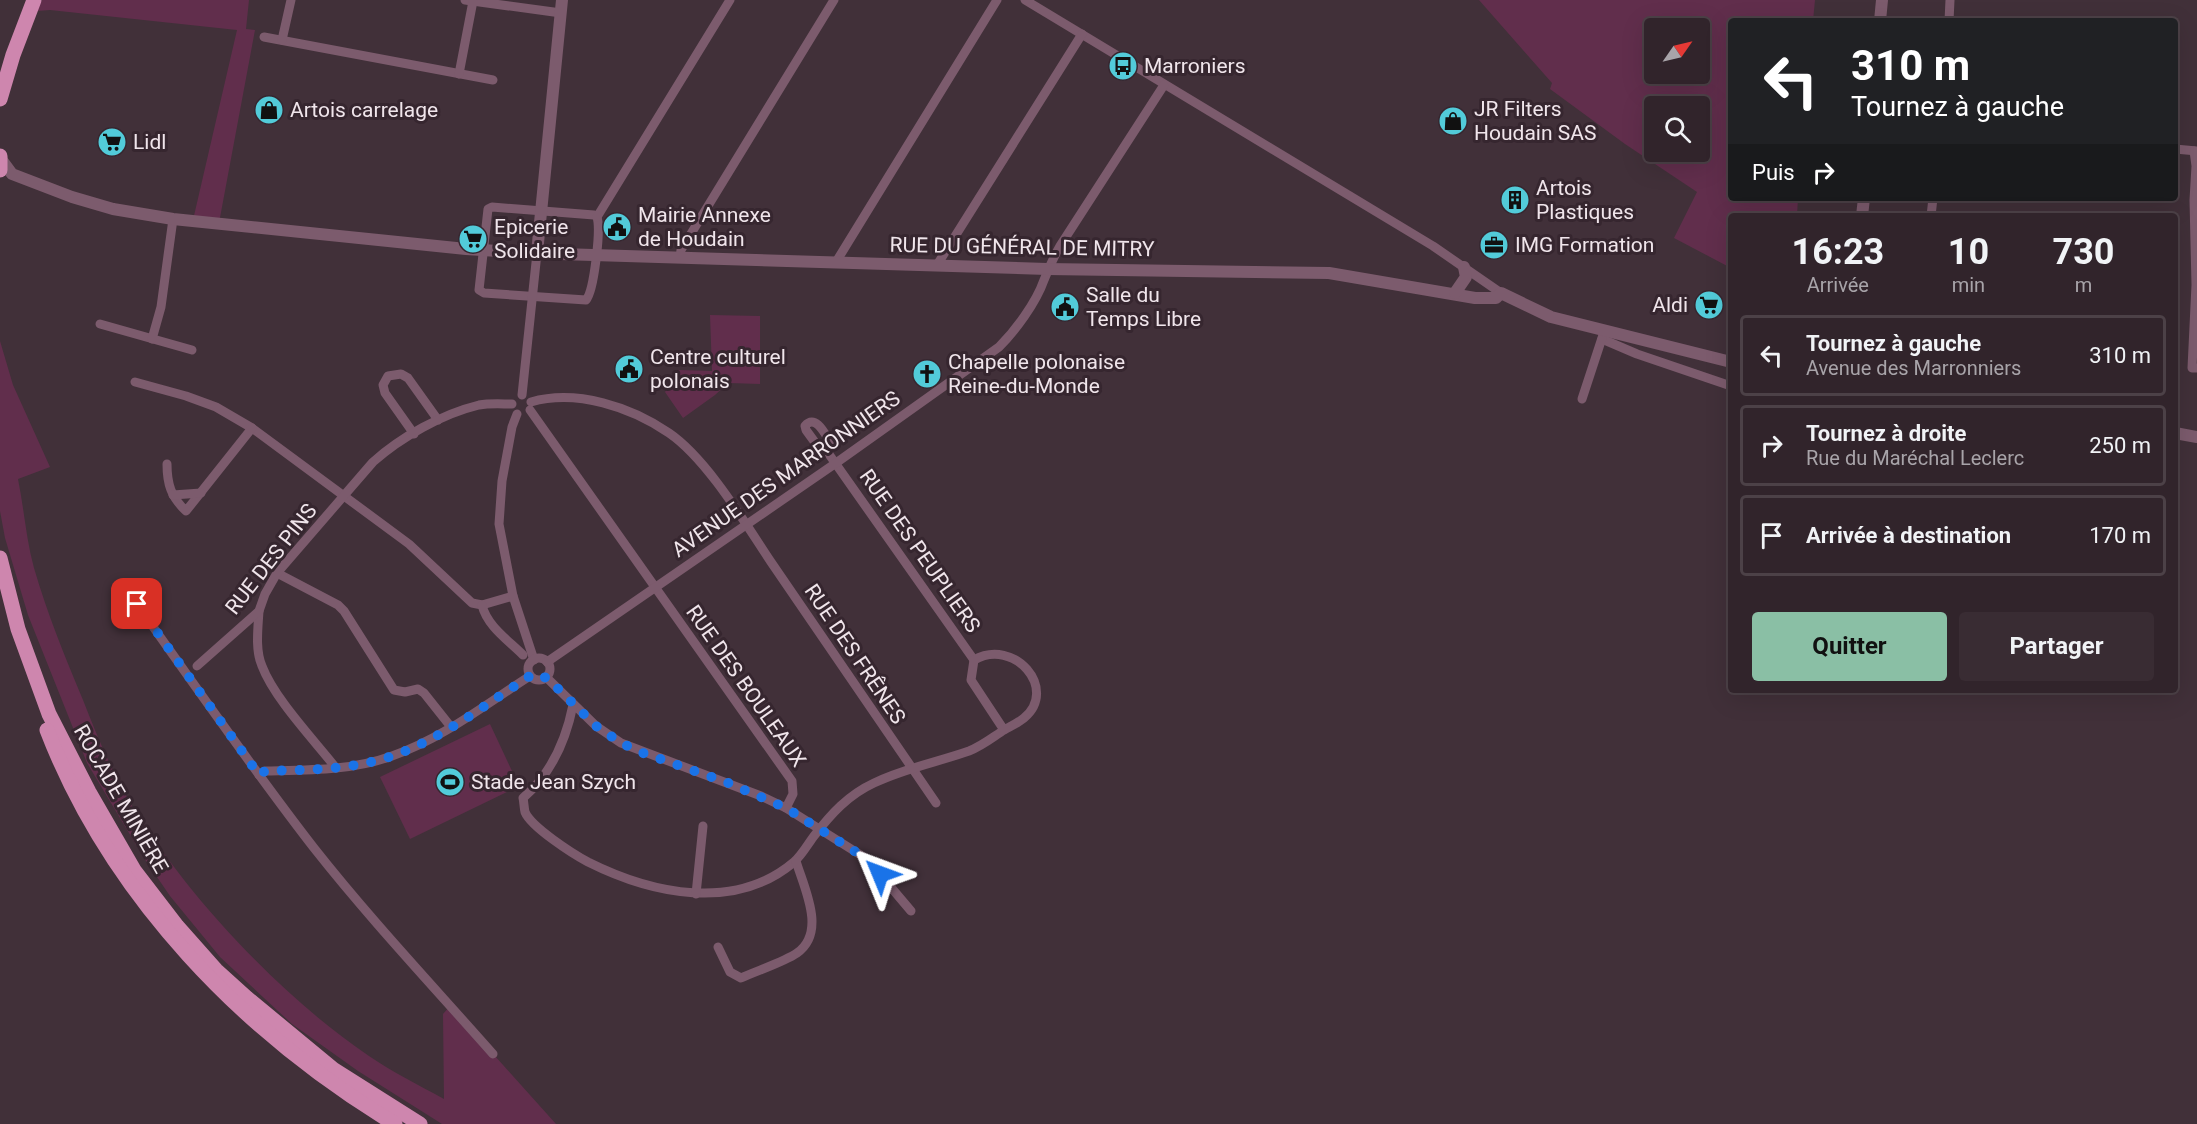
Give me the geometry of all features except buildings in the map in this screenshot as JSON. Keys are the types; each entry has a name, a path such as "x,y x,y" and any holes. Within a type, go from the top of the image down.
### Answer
{"highway":[{"path":"0,65 24,0"},
{"path":"0,99 13,55 34,0"},
{"name":"ROCADE MINIÈRE","path":"0,558 18,629 49,714 120,847 146,886 216,970 247,998 333,1069 420,1124"},
{"name":"ROCADE MINIÈRE","path":"0,603 45,726 74,792 112,855 148,907 175,941 258,1024 309,1065 395,1124"}],"street":[{"path":"282,40 291,0"},
{"path":"597,217 542,210 492,207 488,209 479,290 484,293 555,299 586,300 591,295 596,255 597,217 730,0"},
{"path":"680,258 681,250 834,0"},
{"path":"836,262 997,0"},
{"path":"1025,0 1433,246 1501,292 1551,316 1603,334 1728,361"},
{"path":"1880,18 1882,0"},
{"path":"1949,18 1950,0"},
{"path":"459,74 469,1 561,6 522,395"},
{"path":"937,265 1082,34"},
{"path":"264,37 493,80"},
{"name":"AVENUE DES MARRONNIERS","path":"547,662 836,463 999,347 1011,335 1036,296 1047,269 1164,85"},
{"path":"2178,149 2196,151 2195,368"},
{"name":"RUE DU GÉNÉRAL DE MITRY","path":"3,167 101,206 173,219 483,250 1047,269 1329,273 1487,299 1496,298 1501,292"},
{"path":"152,339 161,307 173,219"},
{"path":"1455,293 1466,277 1464,267"},
{"path":"100,324 192,350"},
{"path":"1603,334 1637,354 1728,385"},
{"path":"1582,399 1603,334"},
{"path":"414,434 385,393 383,385 388,376 401,374 408,378 438,420"},
{"path":"135,382 216,407 252,428 409,544 472,603 483,605 513,596"},
{"path":"522,395 528,397 531,406 525,414 518,414 513,410 512,404 515,398 522,395"},
{"name":"RUE DES FRÊNES","path":"531,406 563,397 582,399 637,414 685,446 703,465 936,803"},
{"name":"RUE DES PINS","path":"197,666 259,611 265,594 277,573 373,462 385,452 438,420 480,405 512,404"},
{"name":"RUE DES BOULEAUX","path":"531,406 792,781 793,794 786,808"},
{"path":"518,414 512,427 502,481 499,524 513,596 534,660"},
{"path":"168,464 167,482 176,502 186,511 252,428"},
{"path":"2178,434 2197,437"},
{"name":"RUE DES PEUPLIERS","path":"826,450 974,660"},
{"path":"173,495 201,494"},
{"path":"277,573 338,605 394,690 405,692 418,689 424,693 451,727"},
{"path":"124,586 259,775 346,887 493,1054"},
{"path":"483,605 484,613 491,624 523,655"},
{"path":"259,611 258,642 261,665 271,684 336,768"},
{"path":"573,705 570,720 556,756 547,772 523,798 525,813 547,835 573,854 605,870 668,891 696,894 723,892 749,886 776,874 796,861 819,829 839,806 855,793 912,768 971,750 1024,718 1032,709 1035,683 1022,663 1008,655 993,653 974,660 971,680 1004,730"},
{"path":"541,659 547,662 549,669 546,677 538,680 530,676 528,667 534,660 541,659"},
{"path":"259,775 265,771 336,768 391,756 423,743 451,727 530,676"},
{"path":"546,677 596,726 621,743 726,782 786,808 867,859 911,911"},
{"path":"696,894 703,826"},
{"path":"718,947 730,972 741,978 798,953 810,938 813,918 796,861"}],"shaded area":[{"path":"42,0 249,0 246,29 255,30 219,223 193,220 237,30 50,10 37,11"},
{"path":"1479,0 1815,0 1813,18 1728,18 1728,201 1798,201 1797,213 1728,213 1728,266 1674,238 1697,192 1652,162 1710,162 1710,96 1644,96 1644,157 1550,89 1552,83"},
{"path":"710,315 760,316 760,384 728,383 683,418 665,392 679,370 712,371"},
{"path":"0,341 13,385 50,467 18,479 29,546 39,585 63,651 115,775 150,834 176,870 236,940 268,973 335,1032 396,1073 444,1099 443,1014 450,1006 556,1124 442,1124 358,1071 292,1024 220,957 170,896 144,858 87,763 28,615 5,538 0,511"},
{"name":"Stade Jean Szych","path":"490,724 519,786 410,839 380,777"}],"place":[{"name":"Marroniers","path":"1123,66"},
{"name":"Artois carrelage","path":"269,110"},
{"name":"JR Filters Houdain SAS","path":"1453,121"},
{"name":"Lidl","path":"112,142"},
{"name":"Artois Plastiques","path":"1515,200"},
{"name":"Mairie Annexe de Houdain","path":"617,227"},
{"name":"Epicerie Solidaire","path":"473,239"},
{"name":"IMG Formation","path":"1494,245"},
{"name":"Aldi","path":"1709,305"},
{"name":"Salle du Temps Libre","path":"1065,307"},
{"name":"Centre culturel polonais","path":"629,369"},
{"name":"Chapelle polonaise Reine-du-Monde","path":"927,374"},
{"name":"Stade Jean Szych","path":"450,782"}],"route":[{"path":"137,604 259,775 265,771 336,768 364,764 391,756 423,743 451,727 530,676 538,680 546,677 596,726 621,743 726,782 786,808 867,859 880,874"}]}
